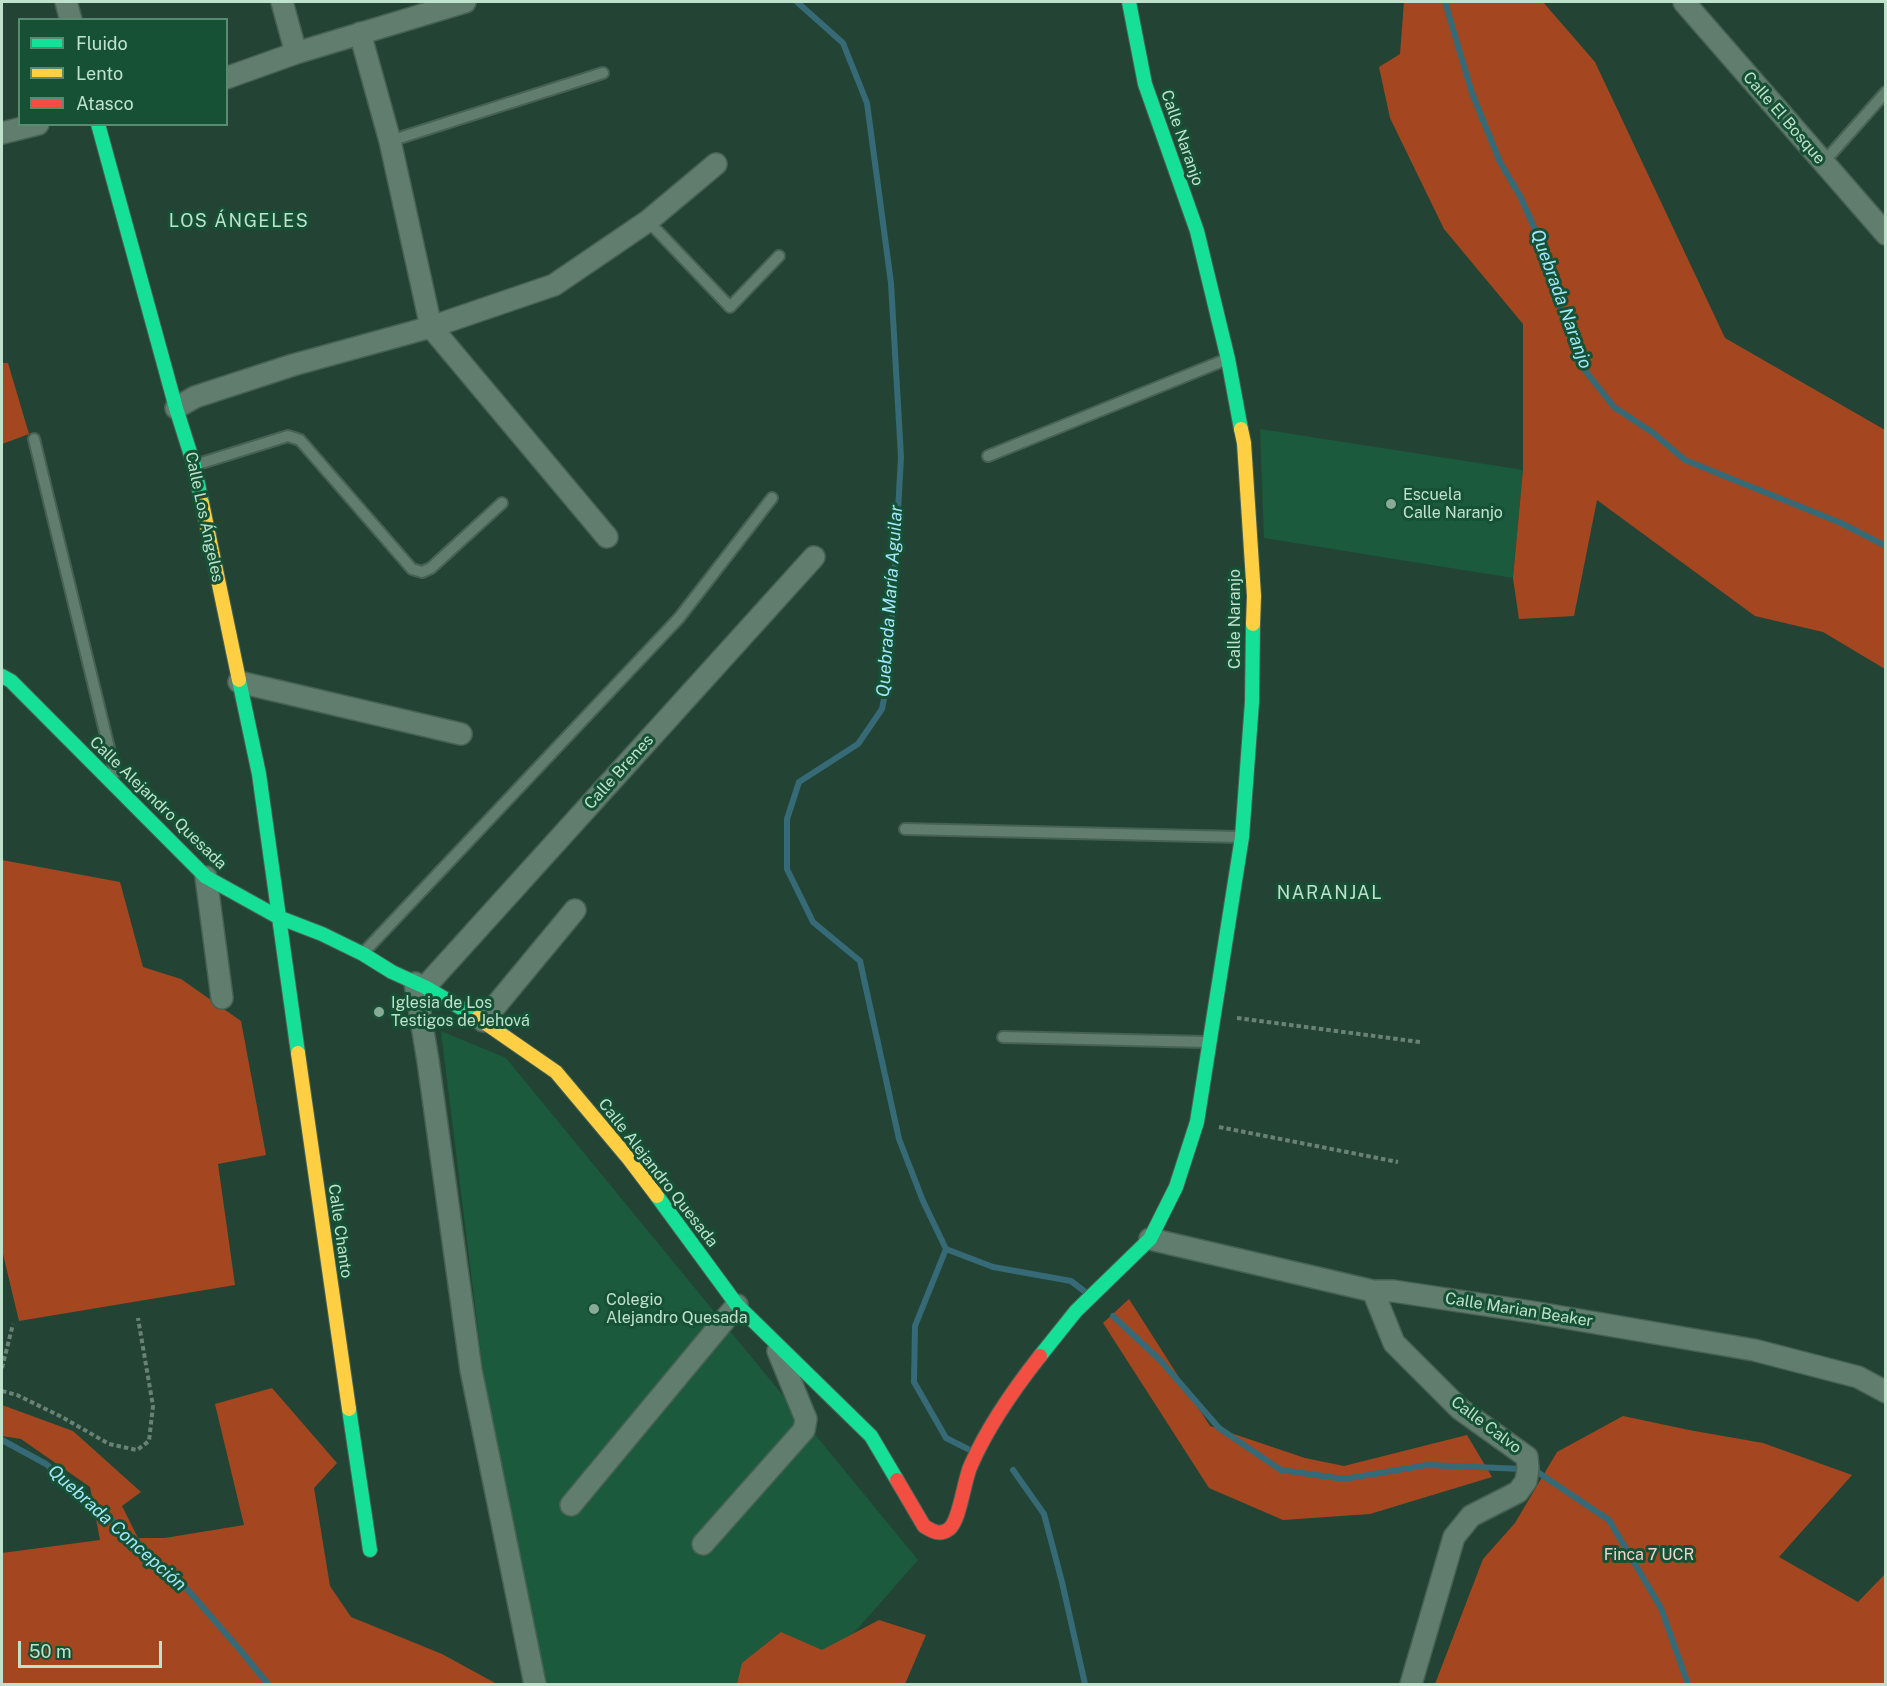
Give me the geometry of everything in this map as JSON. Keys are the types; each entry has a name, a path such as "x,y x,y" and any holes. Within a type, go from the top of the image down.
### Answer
{"street":[{"path":"66,2 70,18"},
{"path":"282,2 296,53"},
{"path":"228,77 296,53 465,2"},
{"name":"Calle Naranjo","path":"1129,2 1145,84 1197,231 1228,359 1244,443 1254,596 1252,702 1242,837 1210,1042 1197,1122 1176,1187 1150,1239"},
{"name":"Calle El Bosque","path":"1684,2 1886,234"},
{"path":"360,33 390,141 431,327 607,537"},
{"path":"2,133 30,126"},
{"name":"Calle Los Ángeles","path":"99,126 176,408 194,465 259,774 278,917"},
{"path":"176,408 195,397 292,365 431,327 554,285 648,221 716,164"},
{"name":"Calle Brenes","path":"420,985 814,557"},
{"name":"Calle Alejandro Quesada","path":"2,676 10,681 206,877 278,917 322,934 420,985 483,1021 556,1072 629,1159 738,1305 872,1436 924,1526 932,1531 942,1533 951,1528 970,1466 992,1424 1029,1371 1076,1311 1150,1239"},
{"path":"239,681 461,734"},
{"path":"206,877 222,998"},
{"path":"483,1021 575,910"},
{"name":"Calle Chanto","path":"278,917 370,1550"},
{"path":"420,985 428,1061 471,1370 535,1684"},
{"name":"Calle Marian Beaker","path":"1150,1239 1373,1291 1394,1291 1521,1310 1754,1350 1858,1377 1886,1392"},
{"name":"Calle Calvo","path":"1373,1291 1394,1343 1460,1409 1527,1456 1526,1481 1518,1492 1471,1516 1454,1537 1411,1684"},
{"path":"571,1505 738,1305"},
{"path":"703,1544 804,1430 806,1419 775,1342"}],"lane":[{"path":"390,141 603,73"},
{"path":"1823,163 1886,92"},
{"path":"648,221 730,307 779,256"},
{"path":"988,456 1228,359"},
{"path":"194,465 288,436 300,440 412,569 422,572 431,568 502,503"},
{"path":"34,439 119,791"},
{"path":"363,954 679,618 772,498"},
{"path":"905,829 1242,837"},
{"path":"1003,1037 1210,1042"}],"path":[{"path":"1214,1015 1420,1042"},
{"path":"1197,1122 1398,1162"},
{"path":"2,1391 26,1399 110,1443 137,1450 149,1441 153,1406 138,1318"},
{"path":"2,1368 13,1324"}],"shaded area":[{"name":"Escuela Calle Naranjo","path":"1260,429 1523,470 1513,578 1264,538"},
{"name":"Colegio Alejandro Quesada","path":"441,1031 506,1058 918,1560 809,1684 522,1684"}],"green space":[{"path":"1404,2 1543,2 1595,62 1725,338 1885,430 1885,669 1823,632 1755,616 1597,500 1574,616 1519,619 1513,578 1523,470 1523,324 1444,229 1390,118 1379,67 1400,54"},
{"path":"2,363 8,363 29,434 2,444"},
{"path":"2,860 120,882 143,967 181,979 241,1021 266,1155 218,1164 235,1285 19,1321 2,1250"},
{"path":"1129,1299 1210,1426 1305,1458 1344,1466 1467,1435 1492,1477 1370,1514 1283,1520 1209,1488 1103,1323"},
{"path":"272,1388 337,1463 314,1488 330,1586 351,1617 442,1654 497,1684 2,1684 2,1553 100,1540 90,1487 21,1439 2,1436 2,1405 73,1431 141,1492 122,1506 138,1538 165,1538 244,1525 215,1404"},
{"name":"Finca 7 UCR","path":"1623,1416 1763,1443 1852,1475 1779,1557 1858,1602 1885,1574 1885,1684 1435,1684 1483,1559 1515,1523 1557,1452"},
{"path":"879,1620 926,1635 905,1684 737,1684 742,1663 781,1632 822,1650"}],"waterway":[{"name":"Quebrada María Aguilar","path":"797,2 843,43 867,103 891,283 901,457 889,673 882,709 858,744 799,782 787,819 787,869 813,922 860,961 899,1139 923,1201 946,1249 993,1267 1071,1281 1084,1291"},
{"name":"Quebrada Naranjo","path":"1445,2 1472,93 1500,162 1520,196 1544,249 1557,299 1584,369 1614,407 1652,432 1685,460 1841,523 1886,546"},
{"path":"946,1249 915,1326 914,1382 946,1438 968,1449"},
{"name":"Quebrada María Aguilar","path":"1113,1316 1160,1360 1219,1428 1281,1470 1344,1479 1428,1465 1523,1469"},
{"name":"Quebrada Concepción","path":"2,1440 46,1464 181,1582 268,1684"},
{"name":"Quebrada María Aguilar","path":"1533,1469 1609,1520 1661,1608 1688,1684"},
{"path":"1013,1470 1044,1514 1085,1684"}],"traffic: fast":[{"path":"1129,2 1145,84 1197,231 1228,359 1241,429"},
{"path":"99,126 176,408 194,465 202,503"},
{"path":"1040,1356 1076,1311 1150,1239 1176,1187 1197,1122 1242,837 1252,702 1253,624"},
{"path":"2,676 11,681 206,877 278,917 322,934 363,954 478,1018"},
{"path":"239,680 259,774 298,1053"},
{"path":"657,1196 737,1305 871,1436 897,1480"},
{"path":"349,1409 370,1550"}],"traffic: slow":[{"path":"1241,429 1244,443 1254,596 1253,624"},
{"path":"202,503 239,680"},
{"path":"478,1018 556,1072 657,1196"},
{"path":"298,1053 349,1409"}],"traffic: jam":[{"path":"897,1480 924,1526 939,1532 949,1529 959,1509 968,1471 985,1436 1011,1395 1040,1356"}],"place":[{"name":"Escuela Calle Naranjo","path":"1391,504"},
{"name":"Iglesia de Los Testigos de Jehová","path":"379,1012"},
{"name":"Colegio Alejandro Quesada","path":"594,1309"}],"district":[{"name":"LOS ÁNGELES","path":"239,221"},
{"name":"NARANJAL","path":"1330,893"}]}
